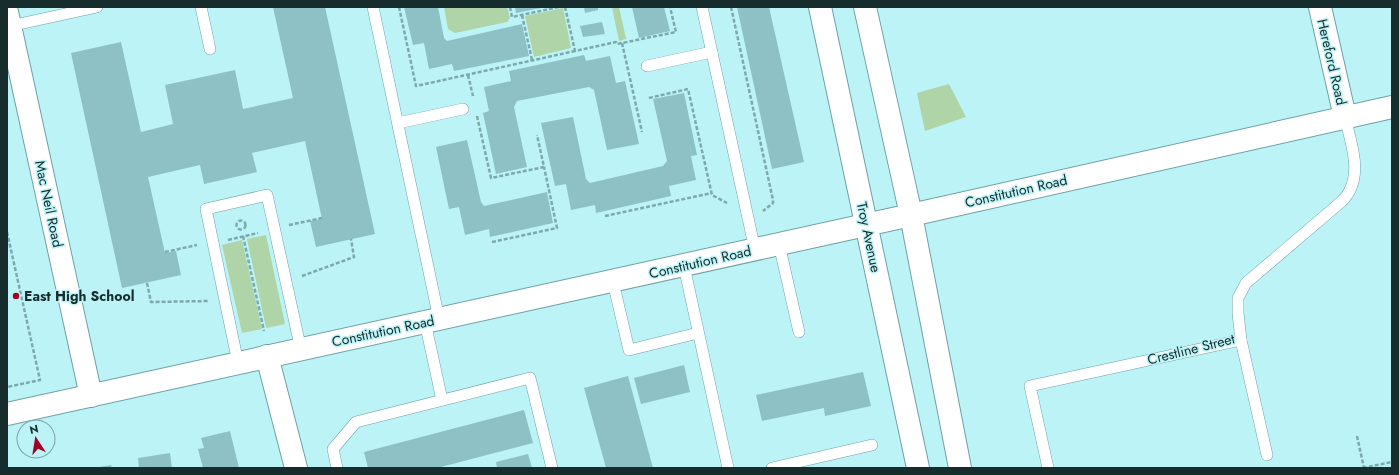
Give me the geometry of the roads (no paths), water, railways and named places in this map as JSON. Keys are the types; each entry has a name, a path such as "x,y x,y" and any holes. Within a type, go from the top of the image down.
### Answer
{"street":[{"name":"Troy Avenue","path":"820,7 918,468"},
{"path":"865,7 911,215 960,468"},
{"name":"Hereford Road","path":"1320,7 1345,117"},
{"name":"Mac Neil Road","path":"9,19 91,396"},
{"name":"Constitution Road","path":"7,414 432,320 613,282 1392,107"},
{"path":"267,356 296,468"}],"lane":[{"path":"9,19 97,7"},
{"path":"201,7 210,49"},
{"path":"373,7 428,263 432,320 442,400"},
{"path":"702,7 755,250"},
{"path":"647,66 712,52"},
{"path":"398,123 463,109"},
{"name":"Crestline Street","path":"1048,468 1030,386 1241,340 1238,298 1246,283 1341,202 1350,191 1355,176 1355,161 1345,117"},
{"path":"238,363 206,208 268,195 301,350"},
{"path":"779,244 799,332"},
{"path":"684,266 728,468"},
{"path":"613,282 629,350 698,333"},
{"path":"1241,340 1267,456"},
{"path":"338,468 333,449 356,422 530,378 552,468"},
{"path":"772,468 872,445"}],"place":[{"name":"East High School","path":"16,296"}]}
